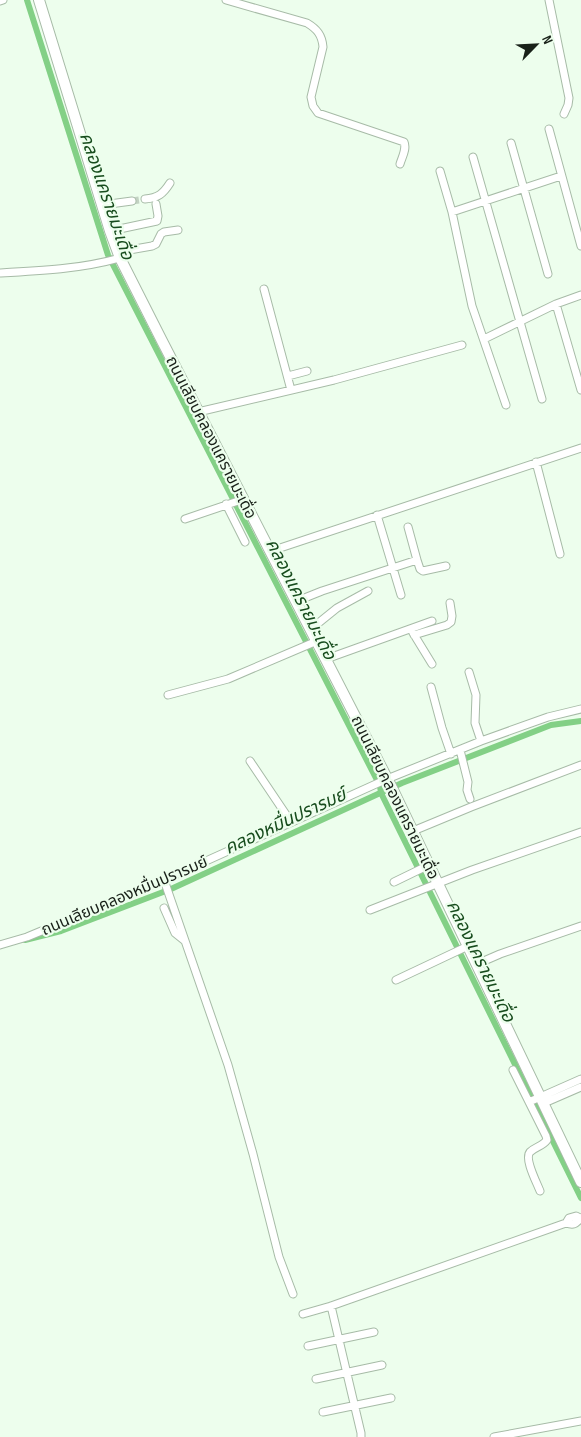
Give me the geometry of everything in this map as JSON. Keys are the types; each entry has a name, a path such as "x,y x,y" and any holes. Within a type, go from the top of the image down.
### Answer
{"street":[{"name":"ถนนเลียบคลองแครายมะเดื่อ","path":"39,0 110,231 116,258 198,412 234,502 270,551 311,629 311,644 326,658 386,784 413,831 432,885 463,949 477,964 537,1100 581,1182"},
{"path":"226,0 307,24 320,33 323,47 312,97 313,106 318,113 404,142 405,150 400,164"},
{"path":"550,0 569,98 564,114"},
{"path":"549,130 581,246"},
{"path":"511,143 548,274"},
{"path":"473,157 542,399"},
{"path":"440,171 452,212 472,306 506,405"},
{"path":"452,212 561,176"},
{"path":"145,199 161,195 170,183"},
{"path":"102,205 132,201"},
{"path":"110,231 157,221 156,204"},
{"path":"0,273 68,268 116,258 156,244 160,234 164,232 178,230"},
{"path":"264,289 292,390"},
{"path":"484,339 520,320 581,295"},
{"path":"556,304 581,390"},
{"path":"198,412 292,390 462,345"},
{"path":"288,376 307,371"},
{"path":"270,551 581,448"},
{"path":"536,462 560,554"},
{"path":"185,519 234,502 245,542"},
{"path":"378,515 401,595"},
{"path":"408,527 420,569 446,566"},
{"path":"297,601 417,560"},
{"path":"311,629 336,608 368,591"},
{"path":"326,658 412,632 447,625 451,622 452,616 450,603"},
{"path":"412,632 432,621"},
{"path":"412,632 432,664"},
{"path":"168,695 228,679 311,644"},
{"path":"469,672 476,695 475,723 481,742"},
{"path":"431,687 451,754"},
{"name":"ถนนเลียบคลองหมื่นปรารมย์","path":"0,945 27,937 165,884 291,822 386,784 451,754 462,757 481,742 548,717 581,709"},
{"path":"462,757 470,798"},
{"path":"250,761 291,822"},
{"path":"413,831 581,765"},
{"path":"370,910 432,885 581,832"},
{"path":"394,882 425,868"},
{"path":"165,884 228,1065 279,1257 294,1294"},
{"path":"164,908 175,933 185,941"},
{"path":"477,964 581,926"},
{"path":"396,980 463,949"},
{"path":"514,1070 537,1100 547,1140 530,1152 528,1156 540,1191"},
{"path":"537,1100 581,1078"},
{"path":"537,1100 581,1087"},
{"path":"303,1314 331,1306 566,1223 569,1218 576,1216 580,1218"},
{"path":"331,1306 361,1437"},
{"path":"308,1346 374,1332"},
{"path":"316,1379 382,1365"},
{"path":"323,1412 390,1398"},
{"path":"494,1437 581,1421"}],"waterway":[{"name":"คลองแครายมะเดื่อ","path":"27,0 108,255 380,786 381,793 581,1198"},
{"name":"คลองหมื่นปรารมย์","path":"25,940 61,931 171,889 402,783 551,725 581,721"}],"tunnel":[{"path":"132,201 145,199"}]}
